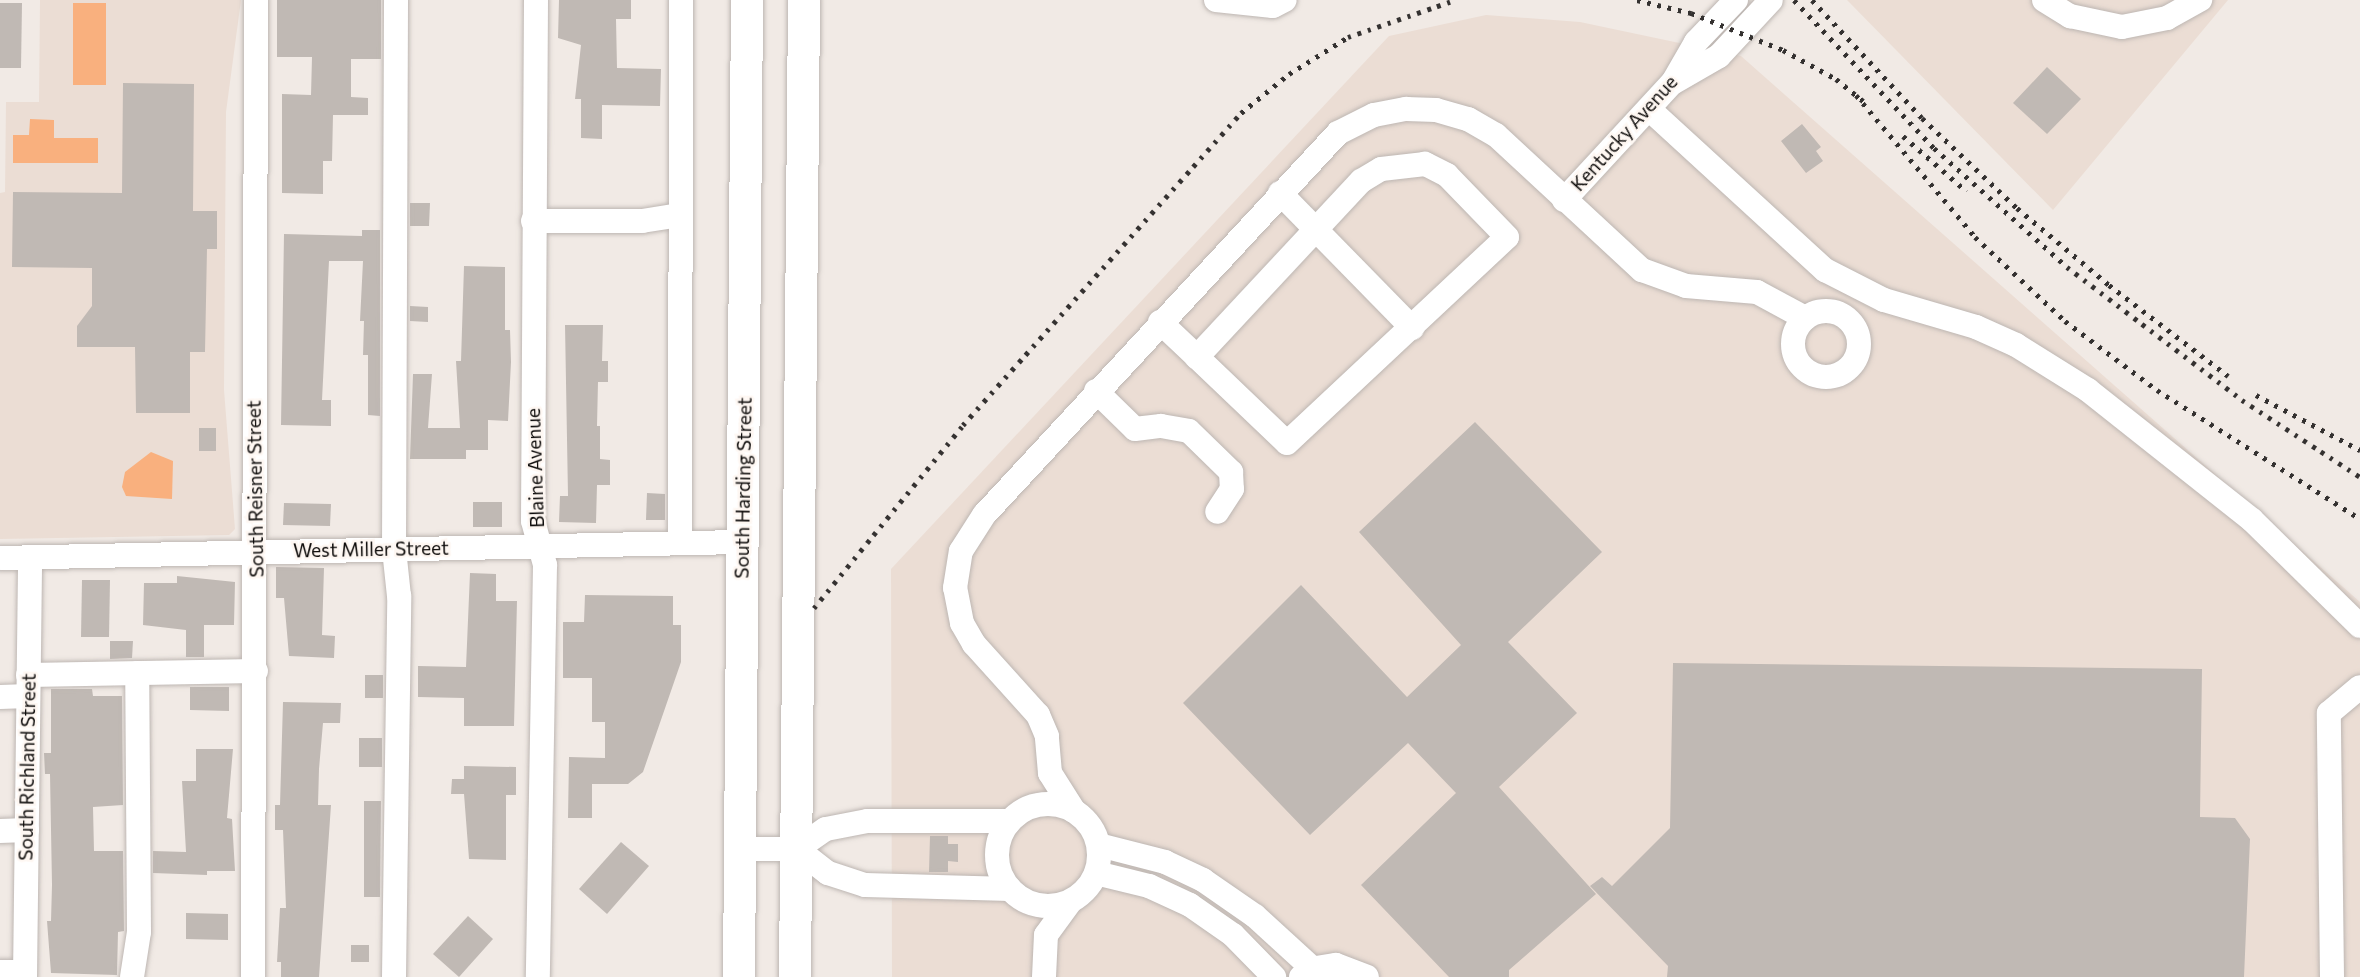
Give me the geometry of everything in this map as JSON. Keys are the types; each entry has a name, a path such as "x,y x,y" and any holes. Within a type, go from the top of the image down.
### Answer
{"main road":[{"name":"South Harding Street","path":"739,977 747,0"},
{"path":"795,977 804,0"}],"street":[{"name":"South Reisner Street","path":"253,977 257,551 253,537 256,0"},
{"path":"394,977 399,596 394,549 396,0"},
{"name":"Blaine Avenue","path":"536,0 533,520 545,565 538,977"},
{"path":"680,543 681,0"},
{"path":"1216,0 1273,6 1285,0"},
{"name":"Kentucky Avenue","path":"1564,200 1674,82 1696,42 1736,0"},
{"path":"1674,82 1719,56 1771,0"},
{"path":"2044,0 2093,23 2149,24 2200,0"},
{"path":"1044,977 1046,935 1070,902 1085,891 1097,873 1099,845 1092,828 1074,810 1050,773 1047,736 1038,715 967,632 957,606 956,573 975,526 1328,141 1348,127 1374,115 1416,109 1451,113 1486,127 1632,264 1658,279 1698,288 1757,292 1805,318"},
{"path":"1649,109 1825,270 1884,300 1976,327 2016,345 2088,390 2252,520 2360,626"},
{"path":"1160,323 1197,358 1287,443 1507,237 1447,175 1425,164 1381,169 1361,181 1197,358"},
{"path":"1280,193 1412,328"},
{"path":"533,221 642,221 681,215"},
{"path":"1096,391 1135,429 1161,426 1189,431 1231,472 1232,489 1217,512"},
{"name":"West Miller Street","path":"0,558 742,542"},
{"name":"South Richland Street","path":"25,974 30,558"},
{"path":"0,697 28,686 137,673 256,671"},
{"path":"132,977 139,932 137,673"},
{"path":"2332,977 2329,713 2360,687"},
{"path":"1046,935 998,868 997,853 1017,815 1050,773"},
{"path":"740,849 797,849 826,829 867,821 1017,815 1049,804 1074,810"},
{"path":"0,831 27,830"},
{"path":"1099,845 1157,859 1203,880 1255,916 1307,973 1341,965 1367,977"},
{"path":"797,849 828,873 864,886 1016,894 1046,906 1070,902"},
{"path":"1097,873 1149,886 1196,909 1233,935 1274,977"},
{"path":"0,972 25,974"}],"shaded area":[{"path":"40,0 241,0 226,112 224,390 235,529 229,535 0,539 0,193 5,192 6,102 39,102"},
{"path":"1847,0 2228,0 2053,210"},
{"path":"73,3 106,3 106,85 73,85"},
{"path":"1486,15 1580,22 1741,56 2360,602 2360,977 892,977 891,569 1389,36"},
{"path":"30,119 54,120 54,138 98,138 98,163 13,163 13,135 29,135"},
{"path":"151,452 173,461 172,499 126,496 122,487 125,472"}],"building":[{"path":"277,0 381,0 381,59 351,59 351,97 368,98 368,115 333,115 332,161 323,161 323,194 282,193 282,94 311,95 312,57 277,57"},
{"path":"559,0 631,0 631,19 616,19 617,68 661,69 660,106 602,105 602,139 581,138 581,99 575,99 581,45 558,38"},
{"path":"0,3 22,3 21,68 0,68"},
{"path":"2047,67 2081,99 2047,134 2013,103"},
{"path":"123,83 194,84 193,211 217,211 217,249 207,249 205,352 190,352 190,413 136,413 135,347 77,347 77,326 92,306 92,268 12,267 13,192 122,193"},
{"path":"1802,124 1821,147 1816,151 1823,161 1806,173 1781,141"},
{"path":"410,203 430,203 429,226 410,226"},
{"path":"362,230 380,230 380,416 368,415 368,355 363,355 364,321 360,321 363,261 329,261 322,400 331,400 331,426 281,425 284,234 362,236"},
{"path":"464,266 505,267 505,330 510,330 511,362 508,421 488,420 488,450 466,450 466,459 410,459 413,374 432,374 428,428 460,428 456,361 461,361"},
{"path":"410,306 428,307 428,322 410,321"},
{"path":"565,325 603,325 602,361 608,361 608,382 598,382 597,426 600,426 600,459 610,460 610,485 597,485 596,523 559,522 560,496 568,496"},
{"path":"1475,422 1602,552 1508,642 1577,713 1499,787 1596,894 1509,970 1509,977 1449,977 1361,885 1456,793 1408,743 1310,835 1183,703 1301,585 1407,697 1461,645 1359,532"},
{"path":"199,428 216,428 216,451 199,451"},
{"path":"647,493 665,494 665,520 646,520"},
{"path":"473,502 502,502 502,527 473,527"},
{"path":"284,503 331,504 330,526 283,525"},
{"path":"276,567 324,568 322,635 335,636 334,658 289,656 284,598 276,598"},
{"path":"470,573 496,574 496,601 517,601 514,726 464,726 464,698 418,697 418,666 466,667"},
{"path":"177,576 235,582 234,625 204,625 204,657 186,657 186,630 143,625 144,583 177,583"},
{"path":"82,580 110,580 109,637 81,637"},
{"path":"585,595 673,596 673,625 681,625 681,662 643,772 628,784 592,784 592,818 568,818 569,757 605,758 605,722 592,722 592,678 563,678 563,622 584,622"},
{"path":"110,641 133,641 132,658 110,659"},
{"path":"1673,663 2202,669 2200,817 2235,818 2250,839 2244,977 1667,977 1668,966 1590,886 1602,877 1612,886 1670,828"},
{"path":"365,675 383,675 383,698 365,698"},
{"path":"190,687 229,687 229,711 190,710"},
{"path":"51,689 92,689 93,696 122,696 123,805 93,807 94,851 123,851 124,931 118,932 117,975 51,973 47,921 51,921 52,885 50,774 45,774 44,753 51,753"},
{"path":"283,702 341,703 340,723 323,723 319,769 318,805 331,805 319,977 281,977 281,962 277,962 280,908 286,908 283,830 275,830 275,805 280,805"},
{"path":"359,738 382,738 382,767 359,767"},
{"path":"196,749 233,749 227,818 232,819 235,871 207,871 207,875 153,873 153,851 186,852 182,781 196,781"},
{"path":"464,766 516,767 516,795 506,795 506,860 469,859 464,794 451,794 452,779 464,779"},
{"path":"364,801 381,801 380,897 364,897"},
{"path":"930,836 948,836 948,844 958,844 958,862 948,861 948,872 929,872"},
{"path":"621,842 649,866 607,914 579,889"},
{"path":"186,913 228,914 228,940 186,939"},
{"path":"468,916 493,939 459,977 433,954"},
{"path":"351,945 369,945 369,962 351,962"}],"railway":[{"path":"814,608 963,425 1241,113 1289,74 1348,37 1455,0"},
{"path":"1637,0 1691,13 1783,50 1836,79 1863,101"},
{"path":"1794,0 1934,148 2067,267 2242,400 2360,477"},
{"path":"1812,0 1922,118 2017,208 2109,285 2228,376"},
{"path":"1856,95 1975,237 2065,321 2157,390 2360,519"},
{"path":"1903,136 1966,191"},
{"path":"2256,395 2360,450"}]}
